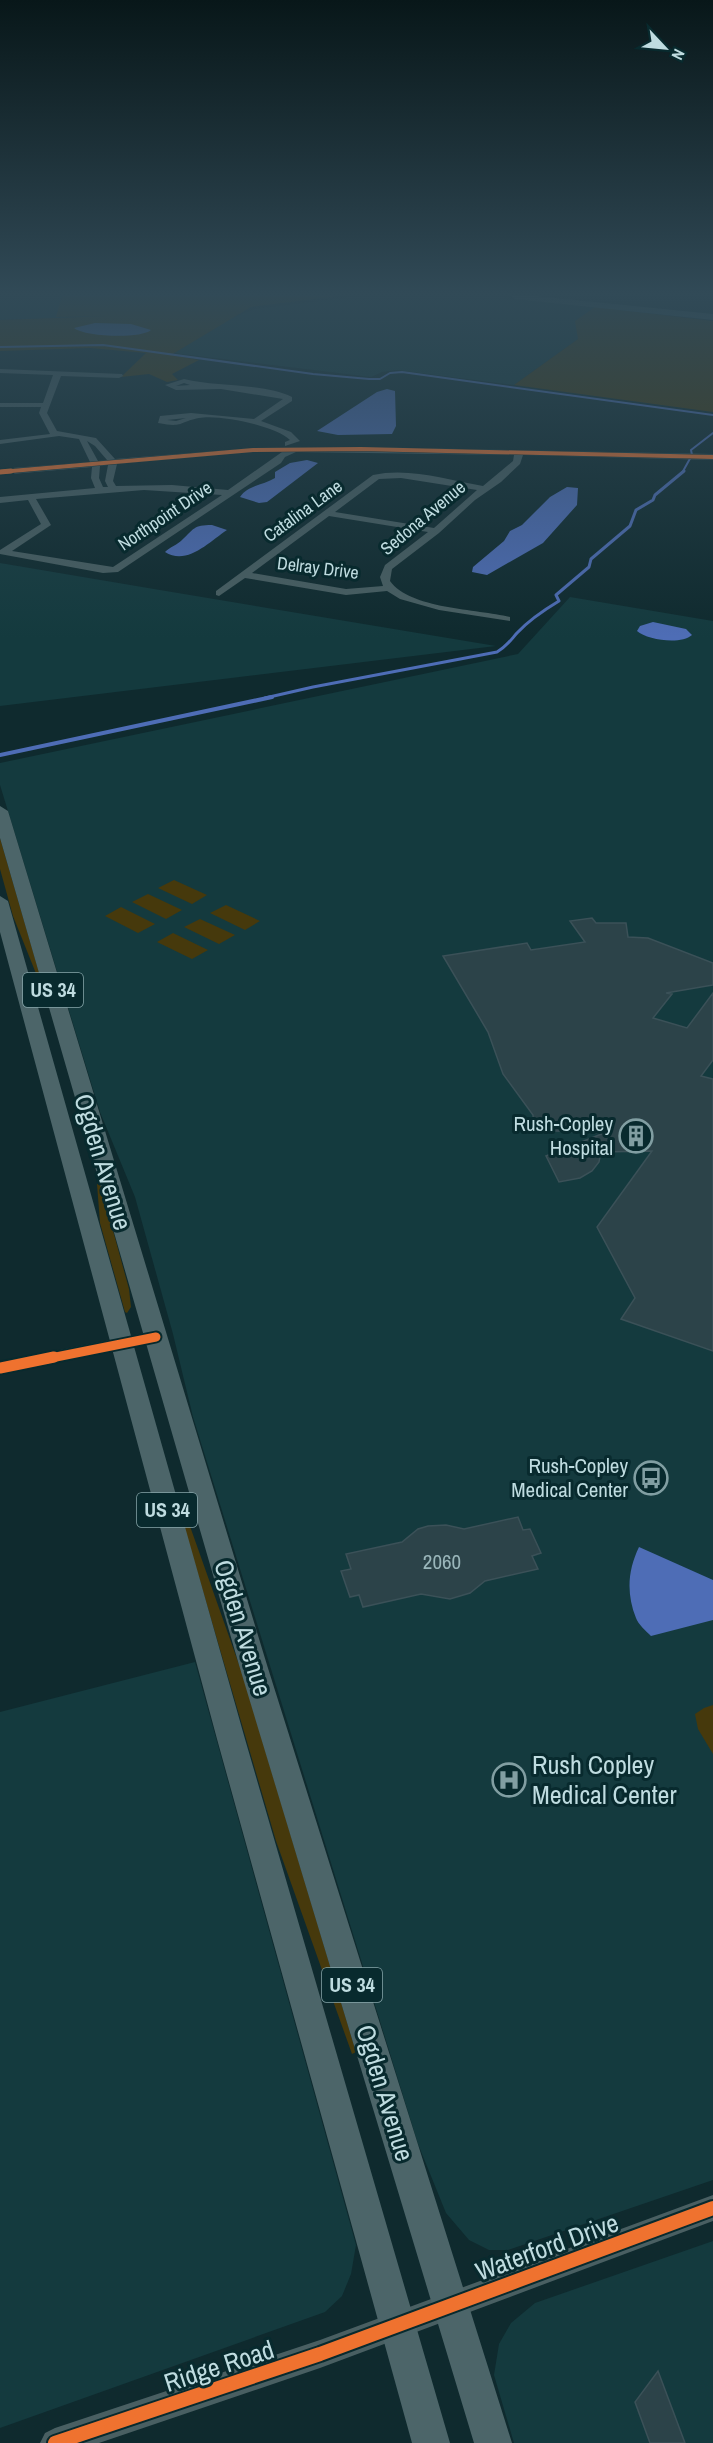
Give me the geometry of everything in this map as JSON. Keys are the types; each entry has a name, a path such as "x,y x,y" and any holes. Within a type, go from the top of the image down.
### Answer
{"main road":[{"name":"Ogden Avenue","path":"0,811 250,1653 493,2443"},
{"name":"Ogden Avenue","path":"0,901 121,1344 396,2326 431,2443"}],"street":[{"path":"44,410 45,419 54,433 84,436 97,440 111,459 109,481 113,489"},
{"path":"255,422 273,410"},
{"path":"197,416 255,422 273,427 280,441 290,448"},
{"path":"0,442 47,438 58,434"},
{"path":"84,436 83,440 94,461 95,478 100,490"},
{"path":"0,472 223,447 713,457"},
{"path":"111,459 290,448"},
{"name":"Northpoint Drive","path":"31,497 46,525 3,552 103,570 115,570 278,461 290,448"},
{"path":"253,450 273,454 278,461"},
{"path":"503,452 506,471"},
{"name":"Sedona Avenue","path":"506,619 424,604 389,588 385,581 388,567 436,531 517,462 519,453"},
{"path":"0,467 94,461"},
{"name":"Catalina Lane","path":"219,593 376,477 411,476 485,489"},
{"path":"0,500 100,490 175,486 230,493"},
{"path":"327,513 436,531"},
{"name":"Delray Drive","path":"244,575 346,592 389,588"},
{"path":"0,1368 156,1337"},
{"name":"Waterford Drive","path":"396,2326 713,2208"},
{"name":"Ridge Road","path":"55,2443 396,2326"}],"shaded area":[{"path":"0,563 154,589 496,646 0,706"},
{"name":"Rush Copley Medical Center","path":"570,597 713,621 713,2180 508,2250 489,2250 469,2240 446,2213 418,2144 193,1417 173,1334 135,1197 100,1112 0,785 0,763 518,654"},
{"path":"0,838 43,986 41,986 13,916 0,869"},
{"path":"174,880 207,895 192,904 158,888"},
{"path":"148,894 182,910 166,919 132,902"},
{"path":"226,905 260,921 245,930 210,913"},
{"path":"121,907 155,924 138,933 105,916"},
{"path":"200,919 235,935 219,944 184,927"},
{"path":"173,933 208,950 192,959 157,942"},
{"path":"100,1183 129,1289 131,1307 127,1313 100,1223 97,1184"},
{"path":"180,1498 242,1673 356,2052 352,2054 276,1841 176,1499"},
{"path":"195,1662 356,2245 351,2274 342,2296 325,2312 0,2428 0,1712"},
{"path":"713,1705 713,1754 698,1729 695,1714"},
{"path":"713,2241 713,2443 514,2443 494,2375 499,2344 511,2323 535,2303"}],"water":[{"path":"349,410 396,410 396,426 392,434 338,435 317,431"},
{"path":"307,460 318,463 267,502 259,503 240,497 252,488 275,478 275,472 290,463"},
{"path":"567,487 578,488 577,505 543,543 487,575 472,572 473,567 504,541 510,531 522,525 550,497"},
{"path":"212,525 227,530 198,551 190,554 173,556 165,552 180,542 194,528"},
{"path":"653,622 686,629 692,635 672,641 648,637 637,631 640,626"},
{"path":"639,1547 713,1580 713,1620 651,1636 636,1618 631,1600 632,1564"}],"building":[{"name":"Rush-Copley Hospital","path":"592,918 596,923 626,923 628,937 648,938 713,963 713,985 666,993 672,994 653,1018 687,1028 713,993 713,1060 701,1076 713,1079 713,1351 621,1319 635,1298 597,1227 652,1151 601,1152 599,1162 592,1171 580,1178 559,1182 546,1156 604,1133 534,1130 533,1115 503,1074 488,1032 443,956 527,943 531,950 585,942 570,921"},
{"path":"518,1517 523,1530 530,1529 541,1553 532,1556 538,1569 485,1581 470,1593 450,1599 421,1594 363,1607 359,1595 350,1597 341,1571 351,1569 346,1554 402,1542 418,1529 428,1526 446,1525 464,1529"},
{"path":"658,2371 685,2443 650,2443 635,2402"}],"waterway":[{"path":"677,410 713,415"},
{"path":"682,472 692,455 691,450 713,433"},
{"path":"265,698 497,652 522,628 559,601 556,595 589,567 591,559 630,526 636,510 653,500 655,495 682,472"},
{"path":"0,755 272,697"}],"cycle path":[{"path":"0,472 253,450 361,449 713,457"},
{"path":"0,1368 156,1337"},
{"path":"55,2443 320,2354 713,2208"}],"place":[{"name":"Rush-Copley Hospital","path":"636,1136"},
{"name":"Rush-Copley Medical Center","path":"651,1478"},
{"name":"Rush Copley Medical Center","path":"509,1780"}]}
